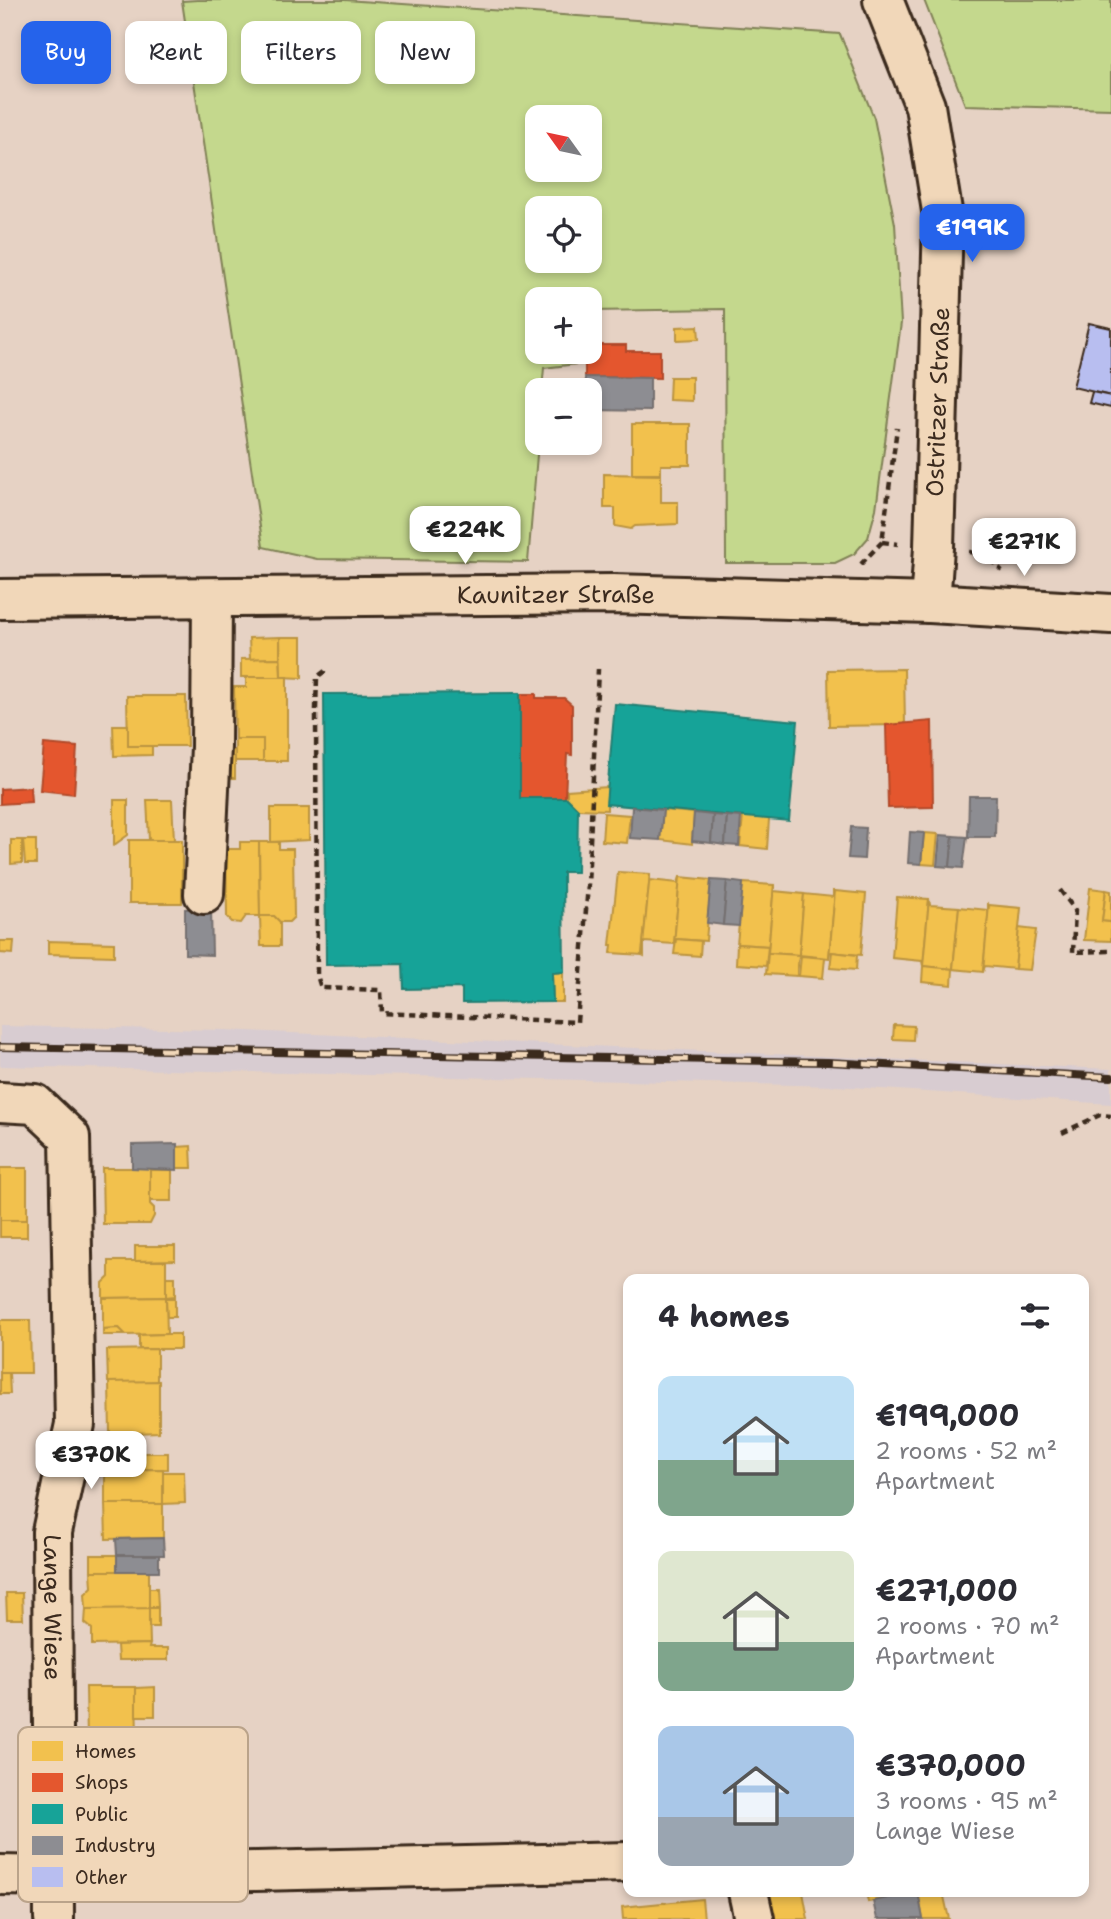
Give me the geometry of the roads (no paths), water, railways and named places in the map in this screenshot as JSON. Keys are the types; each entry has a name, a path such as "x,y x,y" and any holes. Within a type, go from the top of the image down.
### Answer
{"street":[{"name":"Ostritzer Straße","path":"883,0 925,106 943,217 934,548 930,603"},
{"name":"Kaunitzer Straße","path":"0,599 613,594 930,603 1111,614"},
{"path":"204,894 211,760 212,598"},
{"name":"Lange Wiese","path":"17,1103 70,1137 75,1424 52,1532 53,1727"},
{"path":"248,1871 623,1862"},
{"path":"0,1875 18,1875"},
{"path":"749,1897 754,1919"}],"railway":[{"path":"0,1047 828,1062 1111,1077"}]}
